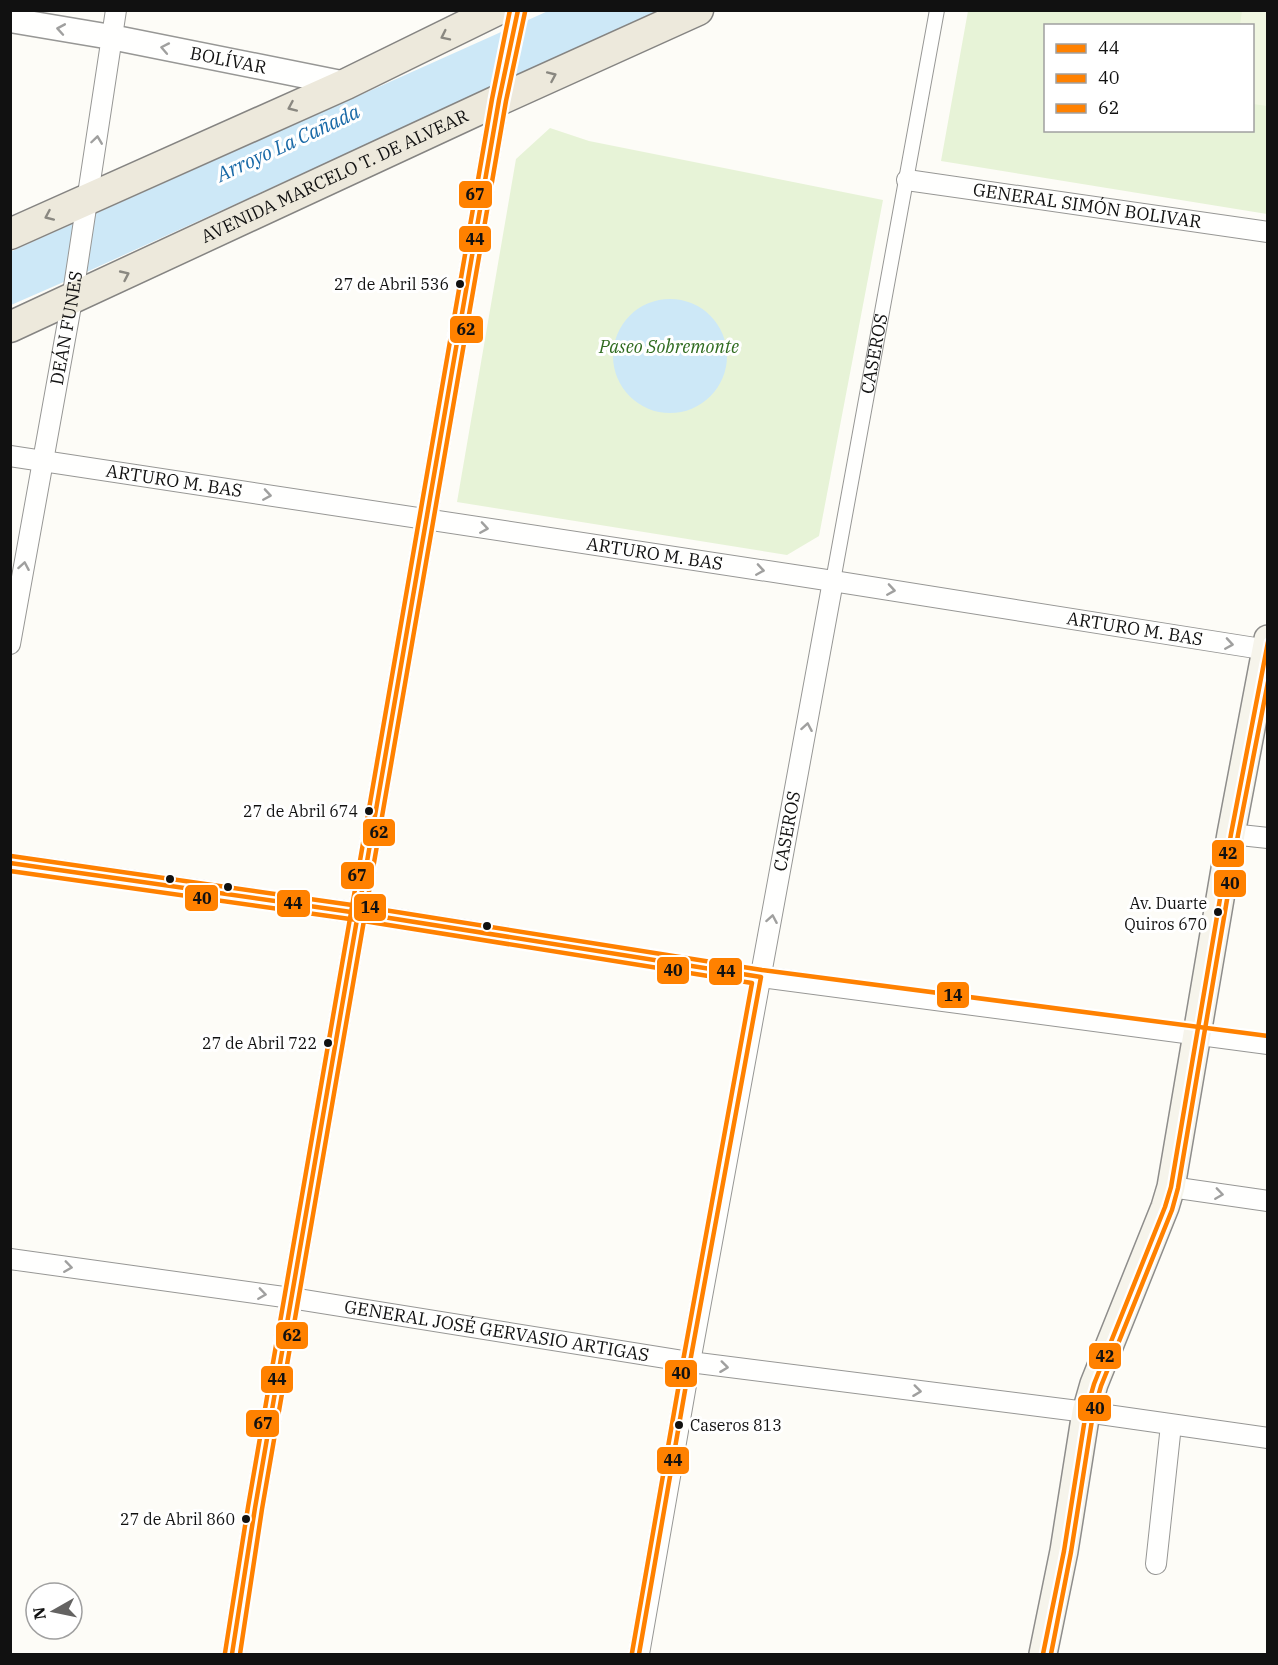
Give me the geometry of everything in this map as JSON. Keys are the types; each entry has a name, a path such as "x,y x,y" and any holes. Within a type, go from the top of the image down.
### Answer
{"main road":[{"path":"10,234 346,84 497,10"},
{"name":"AVENIDA MARCELO T. DE ALVEAR","path":"10,327 698,10"},
{"path":"1043,1654 1064,1551 1086,1412 1094,1384 1165,1207 1171,1186 1231,834 1267,646"}],"street":[{"name":"DEÁN FUNES","path":"10,644 72,300 116,10"},
{"path":"232,1654 291,1298 426,519 499,100 518,10"},
{"name":"CASEROS","path":"639,1654 690,1362 937,10"},
{"name":"BOLÍVAR","path":"10,20 111,37 346,84"},
{"name":"GENERAL SIMÓN BOLIVAR","path":"907,180 1268,232"},
{"name":"ARTURO M. BAS","path":"10,456 1267,646"},
{"path":"1231,834 1268,838"},
{"path":"10,863 358,913 761,977 1268,1044"},
{"path":"1171,1186 1268,1201"},
{"name":"GENERAL JOSÉ GERVASIO ARTIGAS","path":"10,1258 291,1298 690,1362 1086,1412 1268,1438"},
{"path":"1156,1564 1171,1425"}],"green space":[{"path":"968,11 1267,11 1267,214 941,161"},
{"path":"1242,11 1267,11 1267,106 1254,104 1254,24 1240,24"},
{"name":"Paseo Sobremonte","path":"550,128 589,141 883,200 819,536 787,555 457,502 516,159"}],"water":[{"name":"Arroyo La Cañada","path":"548,11 659,11 11,305 10,252"},
{"path":"670,299 692,303 710,316 723,334 727,356 723,378 710,396 692,409 670,413 648,409 630,396 617,378 613,356 617,334 630,316 648,303"}],"transit line":[{"name":"67","path":"225,1653 248,1507 492,99 510,10"},
{"name":"44","path":"232,1654 255,1508 499,100 518,10"},
{"name":"62","path":"240,1654 262,1509 506,101 525,12"},
{"name":"42","path":"1043,1654 1064,1551 1086,1412 1094,1384 1171,1187 1231,834 1268,642"},
{"name":"40","path":"1051,1654 1071,1552 1093,1414 1101,1386 1172,1210 1178,1188 1238,835 1268,682"},
{"name":"14","path":"11,856 359,906 762,970 1268,1036"},
{"name":"44","path":"10,863 358,913 761,977 639,1654"},
{"name":"40","path":"10,871 357,920 752,983 632,1653"}],"place":[{"name":"27 de Abril 536","path":"460,284"},
{"name":"27 de Abril 674","path":"369,811"},
{"name":"Av. Duarte Quiros 670","path":"1218,912"},
{"name":"27 de Abril 722","path":"328,1043"},
{"name":"Caseros 813","path":"679,1425"},
{"name":"27 de Abril 860","path":"246,1519"}]}
